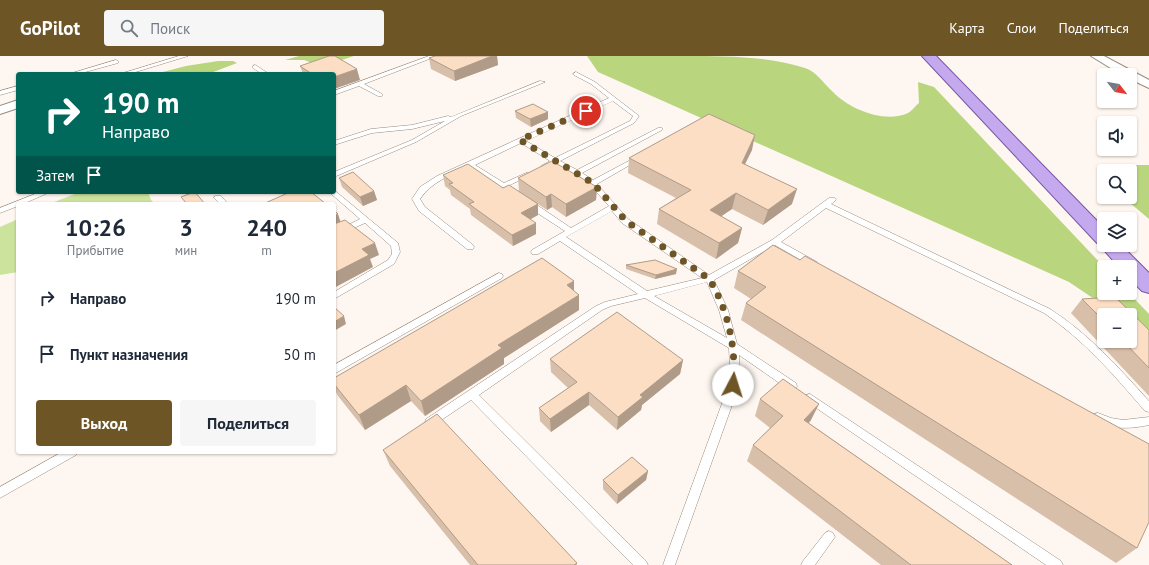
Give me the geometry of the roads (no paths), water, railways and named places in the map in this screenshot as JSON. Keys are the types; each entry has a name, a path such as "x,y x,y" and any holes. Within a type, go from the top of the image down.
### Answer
{"main road":[{"path":"929,56 1097,232"},
{"path":"1117,252 1149,286"}],"street":[{"path":"1096,56 1149,85"},
{"path":"0,110 16,105"}],"lane":[{"path":"110,56 124,72"},
{"path":"131,72 182,56"},
{"path":"336,92 434,56"},
{"path":"79,72 116,62"},
{"path":"255,67 263,72"},
{"path":"503,186 632,122 635,119 636,116 634,114 612,99 593,83 576,74"},
{"path":"336,143 371,131 418,126 459,115 542,82"},
{"path":"360,84 380,95"},
{"path":"0,93 16,89"},
{"path":"470,247 422,209 416,200 423,189 431,183 469,164 612,99"},
{"path":"336,174 414,141 459,115"},
{"path":"576,173 660,129"},
{"path":"520,140 593,183 626,221 709,279 718,296 733,346 735,367 733,385 669,565"},
{"path":"593,183 646,154"},
{"path":"469,164 570,231"},
{"path":"22,202 41,194"},
{"path":"334,194 395,245 397,250 396,256 391,262 336,295"},
{"path":"218,198 222,202"},
{"path":"423,427 599,308 608,304 645,294 709,279 775,242 829,202 1059,318 1085,338 1149,408"},
{"path":"0,211 16,204"},
{"path":"535,252 613,207"},
{"path":"336,234 365,220"},
{"path":"560,237 645,294 733,346 1057,565"},
{"path":"775,242 824,269"},
{"path":"336,369 499,276"},
{"path":"472,394 642,565"},
{"path":"1088,412 1102,420 1117,424 1129,425 1149,421"},
{"path":"0,493 68,454"},
{"path":"807,565 829,537"}]}
